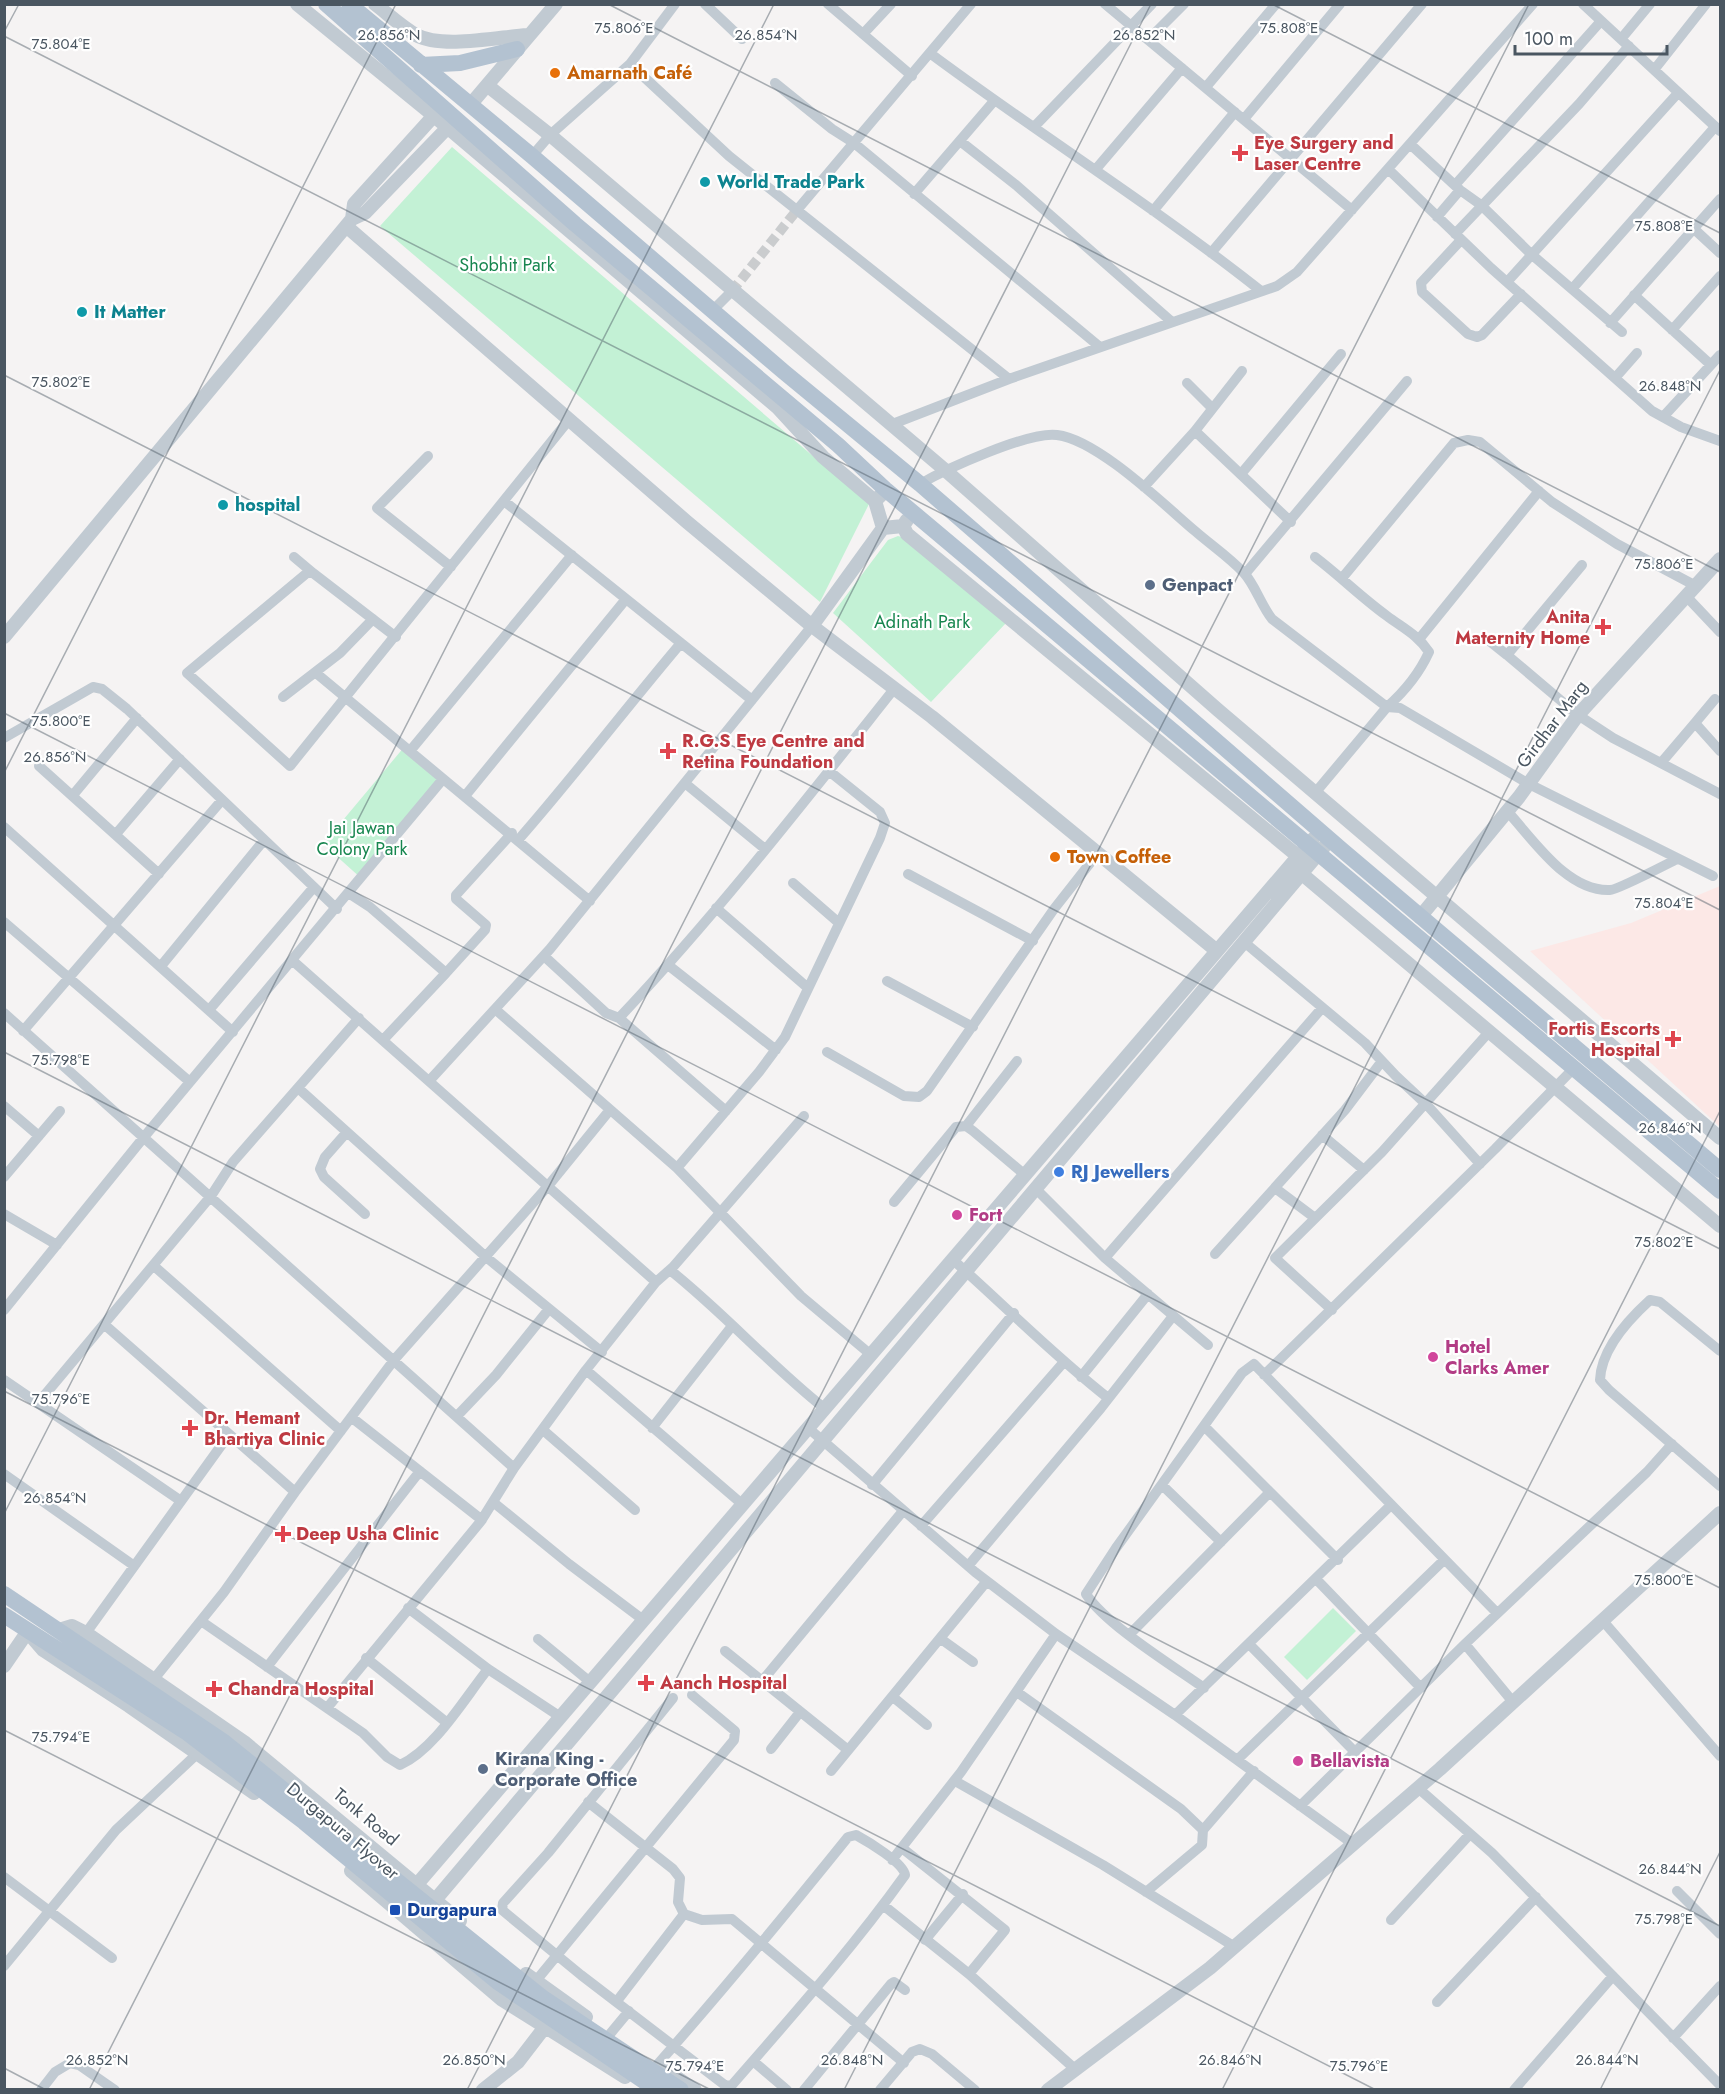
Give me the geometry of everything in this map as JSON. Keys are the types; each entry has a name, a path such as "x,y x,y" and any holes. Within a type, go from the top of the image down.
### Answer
{"main road":[{"path":"326,4 428,92 438,110 452,123 575,224 813,433 880,495 913,512 1307,859 1574,1068 1720,1191"},
{"path":"349,4 920,484 1420,917 1720,1170"},
{"path":"422,65 460,63 522,42"},
{"name":"Tonk Road","path":"4,1594 64,1633"},
{"path":"4,1615 28,1631"},
{"name":"Durgapura Flyover","path":"28,1631 195,1739 304,1822 499,1983 657,2090"},
{"name":"Durgapura Flyover","path":"64,1633 225,1742 543,1998 681,2090"}],"street":[{"path":"297,4 438,110 354,204 349,222"},
{"path":"375,4 418,36 447,41 522,42"},
{"path":"471,105 556,4"},
{"path":"532,156 550,135 630,64 675,4"},
{"path":"705,4 742,39"},
{"path":"828,4 912,76"},
{"path":"863,34 891,4"},
{"path":"1105,4 1352,210"},
{"path":"1034,127 1130,24 1142,17 1152,4"},
{"path":"1148,40 1184,4"},
{"path":"1206,87 1276,4"},
{"path":"1153,211 1340,4"},
{"path":"890,425 1009,379 1277,286 1297,272 1533,4"},
{"path":"1572,289 1718,129 1583,4"},
{"path":"1521,294 1482,335 1476,337 1468,334 1420,288 1421,283 1481,205 1579,104 1650,4"},
{"path":"1654,70 1707,4"},
{"path":"797,210 931,54 964,7"},
{"path":"1211,253 1415,7"},
{"path":"1437,217 1458,188 1601,21"},
{"path":"931,54 994,101 1095,169 1261,291"},
{"path":"630,64 729,156 1009,379"},
{"path":"1095,169 1182,68"},
{"path":"776,83 832,129 854,143 1100,347"},
{"path":"488,86 550,135 945,470 1315,793 1720,1138"},
{"path":"1507,282 1678,93"},
{"path":"915,194 994,101"},
{"path":"4,637 349,222 365,213 452,123"},
{"path":"960,141 1016,185 1172,322"},
{"path":"1410,144 1458,188 1481,205 1531,254 1622,332"},
{"path":"1388,169 1458,237 1615,378 1663,417 1682,427 1720,441"},
{"path":"1610,323 1720,199"},
{"path":"349,222 568,421 812,626 932,717 1217,951"},
{"path":"1694,228 1720,253"},
{"path":"1672,330 1720,276"},
{"path":"712,311 732,291"},
{"path":"1634,295 1711,366"},
{"path":"1615,378 1637,353"},
{"path":"1241,474 1341,354"},
{"path":"1663,417 1720,355"},
{"path":"1144,487 1195,431 1242,371"},
{"path":"1245,574 1291,522 1407,381"},
{"path":"1187,383 1212,408"},
{"path":"313,573 307,573 187,673 290,766 568,421"},
{"path":"1195,431 1291,522"},
{"path":"430,1080 544,956 590,901 812,626 884,528 880,495 861,489 823,457 813,433"},
{"path":"920,484 945,470 1038,436 1055,434 1087,446 1144,487 1245,574 1262,607 1272,619 1387,707 1400,708 1529,784 1713,876"},
{"path":"1343,578 1454,443 1468,440 1480,442 1539,491 1691,591 1720,632"},
{"path":"428,456 377,508 451,567"},
{"path":"1420,638 1539,491"},
{"path":"504,501 752,700"},
{"path":"884,528 903,526 913,512"},
{"path":"903,526 908,534 1307,859 1489,1032 1720,1226"},
{"path":"410,751 572,555"},
{"path":"294,557 396,637"},
{"path":"1315,557 1386,616 1420,638 1429,652 1422,667 1402,693 1387,707 1315,793"},
{"name":"Girdhar Marg","path":"1420,917 1529,784 1578,715 1720,559"},
{"path":"1508,655 1582,565"},
{"path":"465,796 626,600"},
{"path":"283,697 316,673 374,619"},
{"path":"1487,639 1578,715 1613,738 1720,794"},
{"path":"383,1040 485,930 486,925 456,899 456,895 567,785 614,722 681,643"},
{"path":"316,673 443,780 515,836 590,901"},
{"path":"4,738 93,687 102,689 137,718 337,909"},
{"path":"619,1018 716,908 894,689"},
{"path":"1661,763 1715,699"},
{"path":"73,795 137,718"},
{"path":"1695,723 1720,751"},
{"path":"116,834 180,759"},
{"path":"39,766 159,874"},
{"path":"677,1168 785,1037 885,823 880,813 828,771"},
{"path":"4,1310 144,1137 350,894 443,780"},
{"path":"686,784 765,849"},
{"path":"23,1030 222,800"},
{"path":"1507,811 1574,879 1591,886 1612,890 1677,859"},
{"path":"4,827 233,1032"},
{"path":"414,1925 1244,942 1325,835"},
{"path":"161,966 264,840"},
{"path":"827,1052 904,1096 920,1097 927,1091 1098,853"},
{"path":"395,1910 642,1619 1217,951 1307,859"},
{"path":"908,874 1033,941"},
{"path":"793,883 839,923"},
{"path":"209,1010 314,887"},
{"path":"350,894 370,907 446,973"},
{"path":"716,908 808,988"},
{"path":"4,922 190,1082"},
{"path":"1244,942 1365,1043 1427,1105 1480,1164"},
{"path":"544,956 606,1013 619,1018 726,1111"},
{"path":"293,961 656,1282"},
{"path":"668,965 776,1050"},
{"path":"887,981 973,1027"},
{"path":"1105,1258 1322,1008"},
{"path":"495,1010 677,1168 801,1296 870,1354"},
{"path":"4,1013 514,1468"},
{"path":"38,1403 211,1196 233,1162 359,1018"},
{"path":"1332,1310 1275,1258 1427,1105 1489,1032"},
{"path":"966,1126 1017,1061"},
{"path":"1215,1254 1322,1135 1382,1061"},
{"path":"1264,1375 1480,1164 1574,1068"},
{"path":"298,1088 486,1257 602,1353"},
{"path":"4,1106 39,1136"},
{"path":"4,1177 60,1111"},
{"path":"154,1679 201,1621 394,1360 548,1186 609,1111"},
{"path":"327,1708 482,1520 514,1468 586,1370 602,1353 656,1282 721,1212 804,1116"},
{"path":"894,1202 942,1141 956,1127 966,1126 1024,1174"},
{"path":"346,1132 325,1157 320,1169 324,1177 365,1214"},
{"path":"1322,1135 1364,1170"},
{"path":"1035,1188 1105,1258 1208,1345"},
{"path":"1275,1188 1315,1218"},
{"path":"4,1214 57,1245"},
{"path":"952,1259 1014,1313 1063,1363 1108,1398"},
{"path":"154,1266 341,1431"},
{"path":"669,1270 701,1295 732,1326 824,1408"},
{"path":"1082,1377 1148,1294"},
{"path":"1720,1351 1660,1302 1650,1300 1637,1312 1607,1352 1601,1366 1600,1380 1720,1486"},
{"path":"457,1416 496,1375 549,1309"},
{"path":"872,1485 1014,1313"},
{"path":"968,1566 1173,1316"},
{"path":"105,1325 228,1436 295,1492"},
{"path":"652,1428 732,1326"},
{"path":"921,1527 1063,1363"},
{"path":"1204,1688 1130,1634 1093,1604 1086,1594 1116,1548 1242,1373 1254,1364 1497,1613"},
{"path":"586,1370 742,1504"},
{"path":"4,1380 181,1501"},
{"path":"351,1417 482,1520"},
{"path":"1205,1427 1338,1560"},
{"path":"807,1428 968,1566 1056,1634 1238,1759 1353,1844"},
{"path":"543,1430 635,1510"},
{"path":"86,1633 228,1436"},
{"path":"1300,1806 1497,1613 1605,1512 1672,1444"},
{"path":"267,1666 420,1471"},
{"path":"4,1474 133,1565"},
{"path":"1162,1485 1221,1542"},
{"path":"1130,1634 1270,1492"},
{"path":"493,1502 568,1564 642,1619"},
{"path":"1175,1715 1338,1560 1391,1505"},
{"path":"762,1681 903,1511"},
{"path":"1048,2090 1235,1947 1418,1788 1720,1513"},
{"path":"1238,1759 1444,1560"},
{"path":"1317,1580 1421,1688"},
{"path":"831,1771 987,1581"},
{"path":"408,1608 488,1669 559,1716"},
{"path":"201,1621 363,1733 400,1765 414,1759 488,1669"},
{"path":"1603,1621 1720,1756"},
{"name":"Tonk Road","path":"64,1633 72,1626 86,1633 244,1742 536,1982 695,2090"},
{"path":"4,1666 28,1631 42,1650 198,1753 263,1800 348,1868 465,1971 544,2028 645,2090"},
{"path":"892,1860 955,1780 1056,1634"},
{"path":"538,1639 589,1681"},
{"path":"941,1639 973,1662"},
{"path":"1249,1644 1355,1752"},
{"path":"1465,1644 1513,1702"},
{"path":"725,1651 848,1750"},
{"path":"366,1658 446,1722"},
{"path":"1017,1692 1181,1809 1203,1830"},
{"path":"536,1982 736,1735 692,1695"},
{"path":"893,1697 927,1725"},
{"path":"657,2065 675,2045 761,1944 848,1837 856,1834 905,1870 905,1875 816,1988 732,2085 726,2086 675,2045 506,1914 502,1907 674,1698"},
{"path":"771,1749 800,1712"},
{"path":"4,1966 52,1911 116,1830 198,1753"},
{"path":"1146,1892 1202,1845 1203,1830 1254,1771"},
{"path":"263,1800 284,1774"},
{"path":"955,1780 1104,1865 1235,1947"},
{"path":"1418,1788 1536,1897 1720,2085"},
{"path":"588,1802 646,1847 680,1878 678,1902 684,1914 702,1920 732,1919 904,2062"},
{"path":"1391,1920 1470,1834"},
{"path":"902,1848 963,1894 1005,1930 969,1974"},
{"path":"4,1877 112,1958"},
{"path":"1677,1891 1720,1934"},
{"path":"925,1940 963,1894"},
{"path":"1437,2002 1536,1897"},
{"path":"883,1905 969,1974 1075,2069"},
{"path":"617,2001 684,1914"},
{"path":"1514,2090 1613,1976"},
{"path":"804,2090 892,1983 905,1990"},
{"path":"1673,2037 1720,1986"},
{"path":"483,2090 518,2062 563,2001"},
{"path":"610,2034 629,2011"},
{"path":"880,2090 912,2052 920,2049 932,2054 975,2090"},
{"path":"753,2061 787,2090"},
{"path":"41,2090 55,2072 70,2063 79,2065 114,2090"}],"shaded area":[{"name":"Fortis Escorts Hospital","path":"1720,886 1720,1127 1530,951 1631,923"}],"green space":[{"name":"Shobhit Park","path":"452,147 869,504 820,602 380,226"},
{"name":"Adinath Park","path":"898,536 905,538 1006,623 931,702 833,613 888,540"},
{"name":"Jai Jawan Colony Park","path":"405,746 443,779 362,879 323,844"},
{"path":"1333,1608 1356,1631 1307,1680 1284,1657"}],"tunnel":[{"path":"732,291 797,210"}],"place":[{"name":"Amarnath Café","path":"555,73"},
{"name":"Eye Surgery and Laser Centre","path":"1240,153"},
{"name":"World Trade Park","path":"705,182"},
{"name":"It Matter","path":"82,312"},
{"name":"hospital","path":"223,505"},
{"name":"Genpact","path":"1150,585"},
{"name":"Anita Maternity Home","path":"1603,627"},
{"name":"R.G.S Eye Centre and Retina Foundation","path":"668,751"},
{"name":"Town Coffee","path":"1055,857"},
{"name":"Fortis Escorts Hospital","path":"1673,1039"},
{"name":"RJ Jewellers","path":"1059,1172"},
{"name":"Fort","path":"957,1215"},
{"name":"Hotel Clarks Amer","path":"1433,1357"},
{"name":"Dr. Hemant Bhartiya Clinic","path":"190,1428"},
{"name":"Deep Usha Clinic","path":"283,1534"},
{"name":"Aanch Hospital","path":"646,1683"},
{"name":"Chandra Hospital","path":"214,1689"},
{"name":"Bellavista","path":"1298,1761"},
{"name":"Kirana King - Corporate Office","path":"483,1769"},
{"name":"Durgapura","path":"395,1910"}]}
